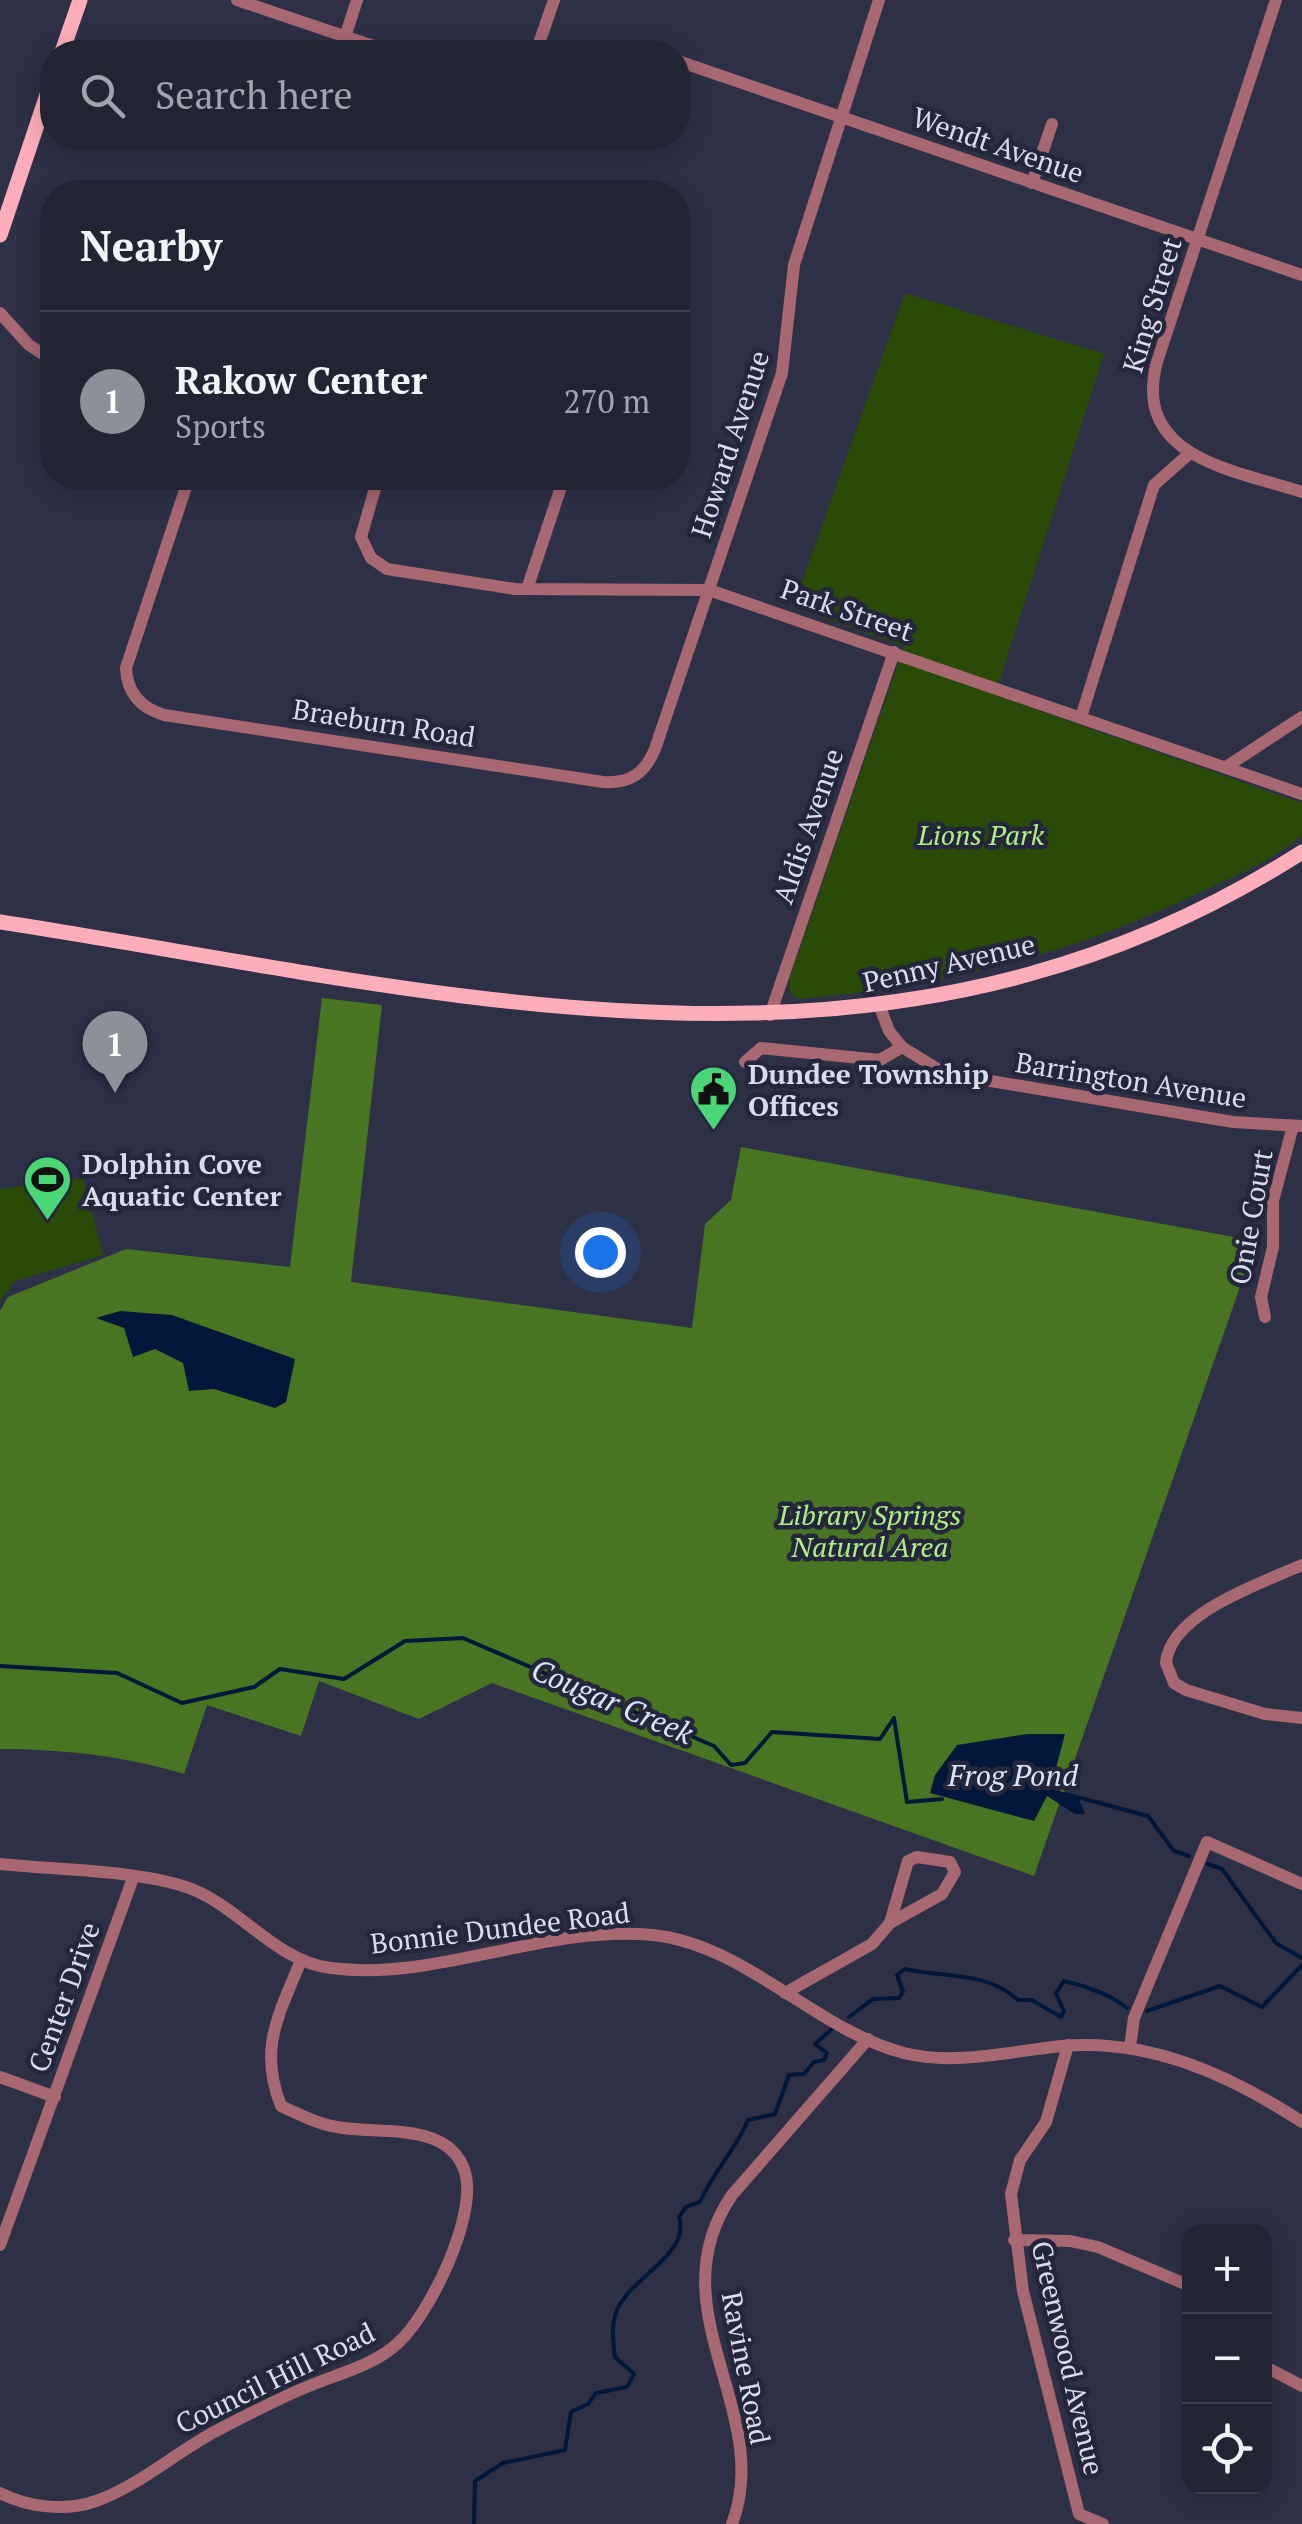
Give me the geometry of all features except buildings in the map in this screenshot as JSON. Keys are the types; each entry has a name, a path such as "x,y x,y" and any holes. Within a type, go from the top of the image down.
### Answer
{"main road":[{"path":"66,40 80,0"},
{"path":"0,234 40,116"},
{"name":"Penny Avenue","path":"0,922 583,1010 770,1015 880,1007 1026,974 1131,940 1212,903 1302,852"}],"street":[{"path":"238,0 357,40"},
{"path":"345,36 357,0"},
{"path":"540,40 554,0"},
{"name":"Howard Avenue","path":"633,778 652,755 784,364 791,276 878,0"},
{"name":"King Street","path":"1189,454 1161,424 1152,392 1276,0"},
{"name":"Wendt Avenue","path":"690,65 1302,275"},
{"path":"1032,183 1052,124"},
{"path":"0,313 40,351"},
{"path":"1081,717 1154,485 1189,454 1302,492"},
{"name":"Braeburn Road","path":"186,490 128,664 133,694 148,709 164,715 603,782 633,778"},
{"name":"Park Street","path":"374,490 362,527 366,551 380,566 396,572 527,589 710,590 1302,794"},
{"path":"527,589 560,490"},
{"name":"Aldis Avenue","path":"770,1015 894,652"},
{"path":"1226,767 1302,717"},
{"path":"745,1062 758,1048 880,1060 902,1047 889,1031 880,1007"},
{"name":"Barrington Avenue","path":"902,1047 932,1068 971,1080 1248,1124 1298,1126"},
{"name":"Onie Court","path":"1265,1317 1261,1293 1272,1253 1273,1201 1298,1126"},
{"path":"1302,1565 1204,1612 1178,1634 1166,1655 1174,1683 1186,1690 1265,1714 1302,1718"},
{"path":"1130,2047 1134,2018 1207,1842 1302,1884"},
{"path":"784,1992 872,1944 890,1923 950,1886 955,1872 950,1862 917,1857 908,1860 890,1923"},
{"name":"Bonnie Dundee Road","path":"0,1864 134,1878 194,1890 301,1960 328,1968 370,1970 590,1936 654,1936 703,1949 868,2039 904,2053 946,2059 1068,2046 1130,2047 1189,2064 1302,2122"},
{"name":"Center Drive","path":"0,2245 134,1878"},
{"name":"Council Hill Road","path":"0,2493 17,2502 64,2508 94,2502 237,2420 377,2359 416,2325 431,2301 467,2206 464,2169 454,2153 433,2139 408,2132 332,2126 281,2106 269,2075 273,2032 301,1960"},
{"name":"Ravine Road","path":"732,2524 739,2497 739,2458 706,2306 705,2253 719,2214 732,2195 868,2039"},
{"name":"Greenwood Avenue","path":"1068,2046 1046,2122 1012,2179 1014,2240 1079,2514 1103,2524"},
{"path":"0,2077 55,2098"},
{"path":"1014,2240 1070,2240 1098,2247 1182,2283"},
{"path":"1272,2370 1302,2386"}],"green space":[{"name":"Lions Park","path":"905,293 1104,354 995,695 1302,803 1302,835 1229,879 1155,913 1057,950 905,986 800,999 791,995 789,980 904,646 793,607"},
{"name":"Library Springs Natural Area","path":"322,998 382,1005 351,1282 692,1328 705,1224 731,1200 741,1147 1256,1241 1034,1876 492,1683 419,1719 319,1681 301,1736 207,1705 184,1774 93,1755 0,1749 0,1311 8,1297 126,1249 290,1267"},
{"name":"Dolphin Cove Aquatic Center","path":"83,1178 103,1255 15,1281 0,1300 0,1189"}],"water":[{"path":"120,1311 172,1315 295,1359 286,1402 275,1408 214,1389 189,1391 183,1363 155,1349 133,1357 124,1328 96,1318"},
{"name":"Frog Pond","path":"1028,1734 1065,1734 1051,1787 1079,1799 1085,1814 1075,1814 1047,1796 1034,1821 930,1793 935,1775 957,1745"}],"waterway":[{"name":"Cougar Creek","path":"0,1666 117,1673 182,1703 254,1687 280,1669 344,1679 405,1641 463,1638 714,1746 731,1765 745,1763 772,1732 880,1739 894,1718 907,1802 942,1799"},
{"name":"Cougar Creek","path":"1066,1794 1148,1816 1174,1851 1189,1856"},
{"path":"1208,1864 1222,1869 1276,1943 1302,1958"},
{"path":"1147,2011 1220,1986 1262,2007 1302,1965"},
{"path":"849,2017 873,1999 899,1998 903,1992 897,1975 905,1969 993,1984 1018,2000 1032,2000 1061,2017 1064,2011 1056,1993 1064,1981 1097,1991 1127,2008"},
{"path":"474,2524 475,2481 503,2463 565,2450 571,2412 588,2404 596,2393 627,2387 634,2374 615,2357 613,2327 617,2310 676,2243 679,2217 686,2207 700,2202 748,2120 775,2114 789,2075 804,2074 814,2062 824,2060 827,2053 815,2044 833,2028"}],"place":[{"name":"Rakow Center","path":"115,1093"},
{"name":"Dundee Township Offices","path":"713,1132"},
{"name":"Dolphin Cove Aquatic Center","path":"47,1222"}]}
